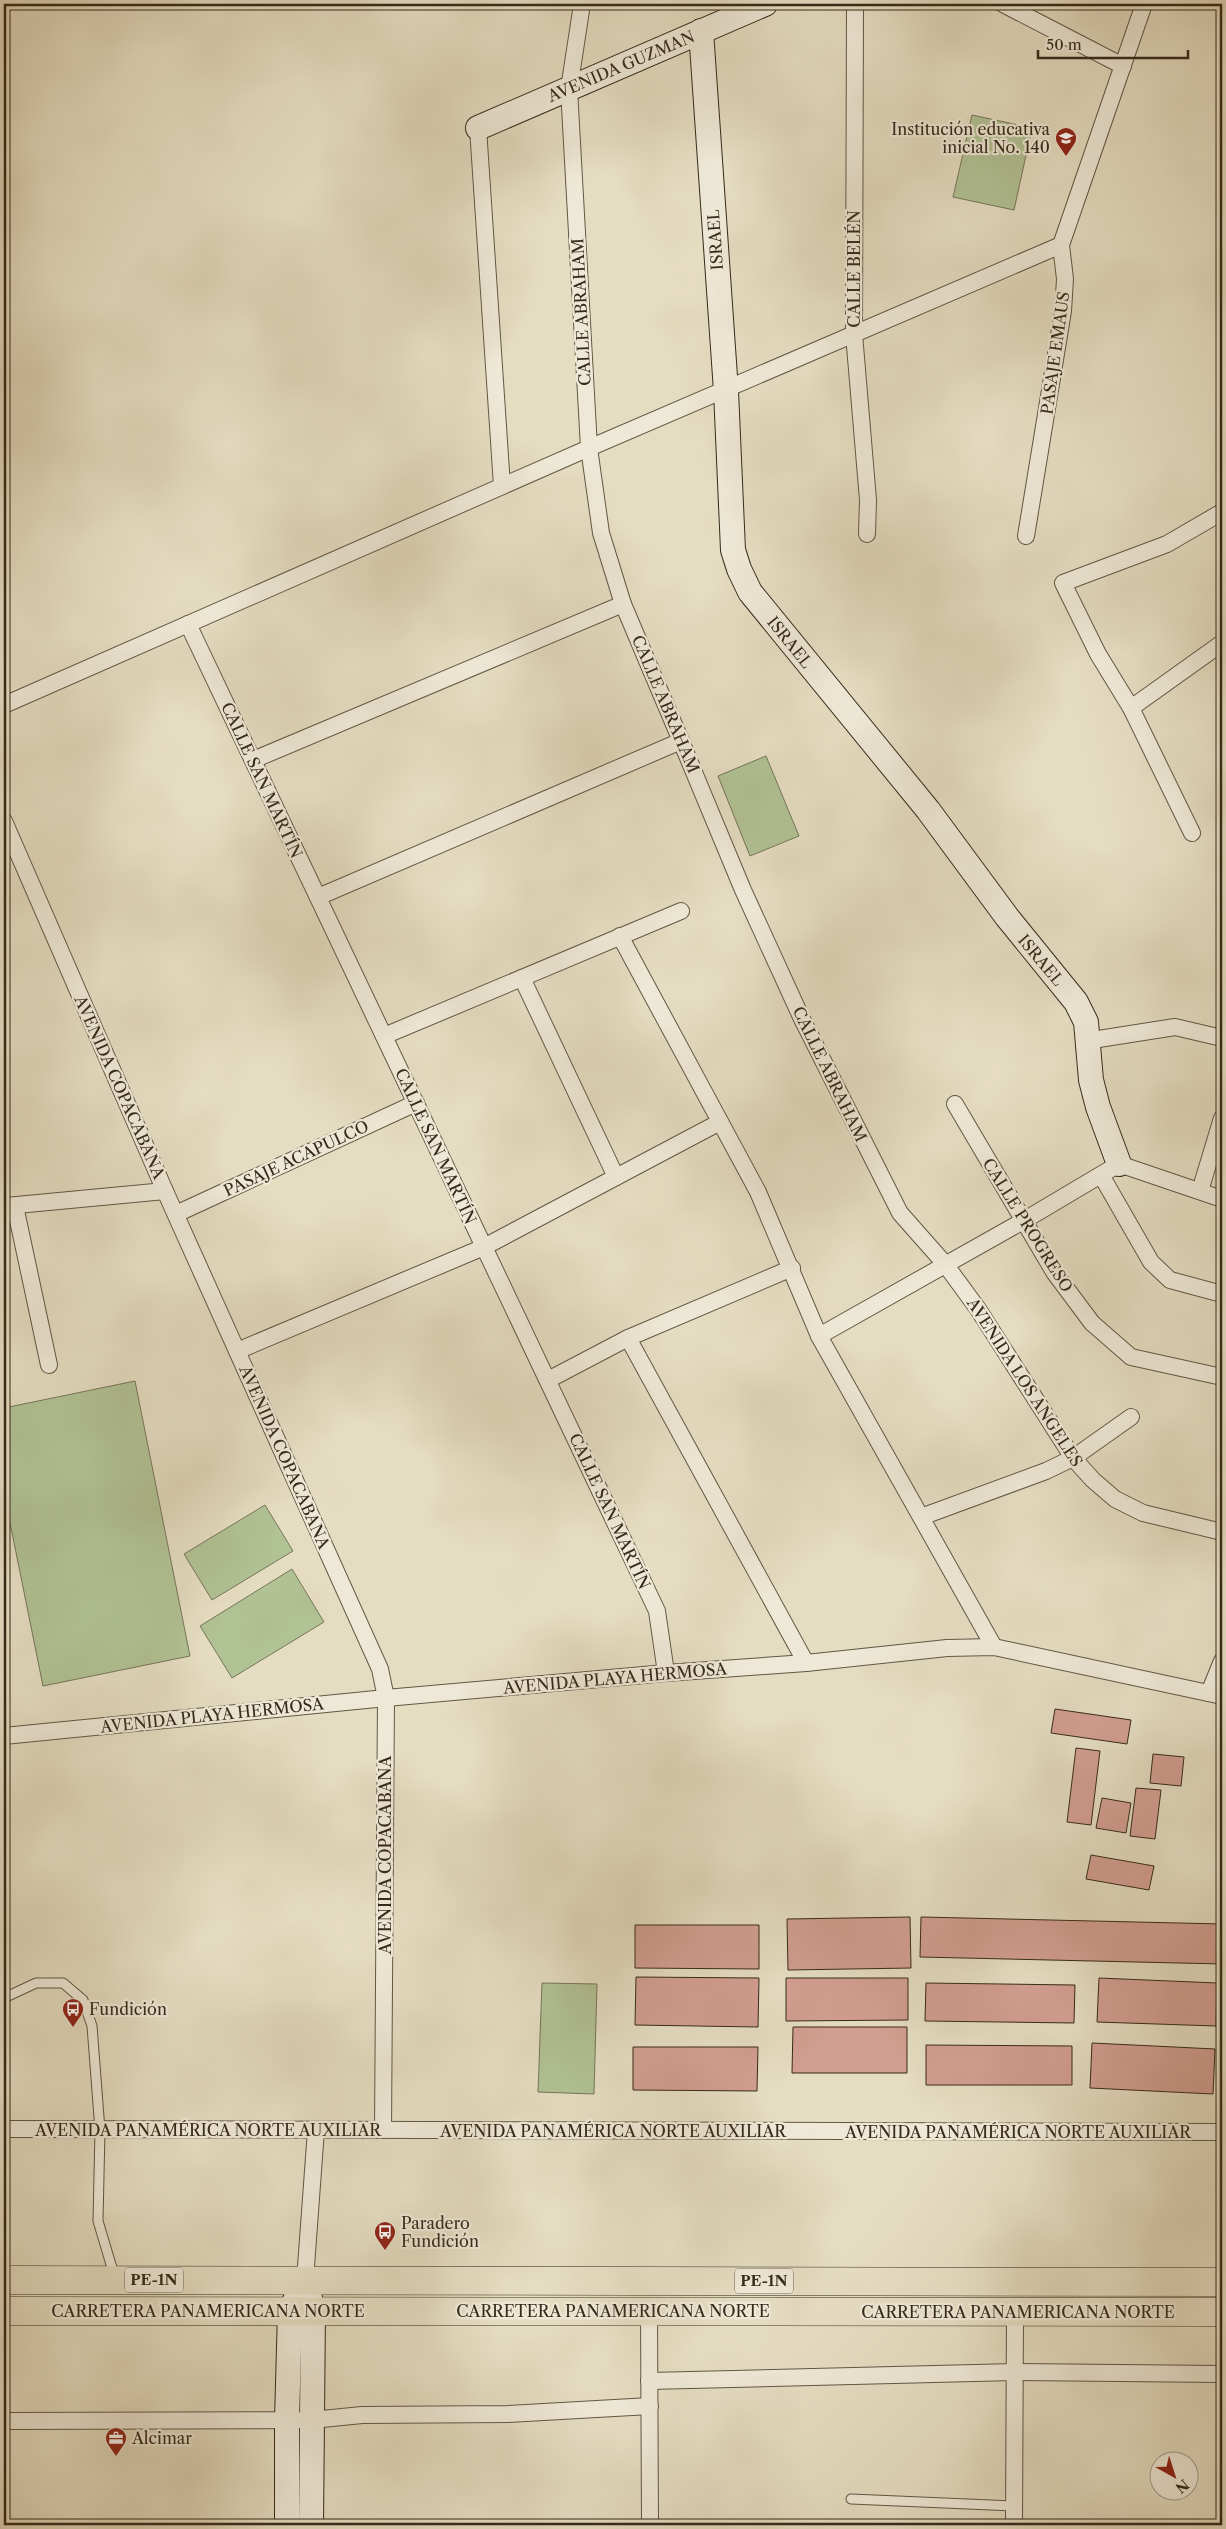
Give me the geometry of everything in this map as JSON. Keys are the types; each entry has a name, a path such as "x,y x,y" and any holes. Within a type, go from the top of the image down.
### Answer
{"highway":[{"name":"CARRETERA PANAMERICANA NORTE","path":"4,2280 1222,2282"},
{"name":"CARRETERA PANAMERICANA NORTE","path":"4,2312 1222,2312"}],"street":[{"name":"CALLE ABRAHAM","path":"582,4 568,89 589,448 601,533 623,604 747,898 802,1019 900,1213 945,1264"},
{"name":"AVENIDA GUZMAN","path":"478,128 764,4"},
{"name":"CALLE BELÉN","path":"855,4 854,334 868,500 867,534"},
{"path":"1003,4 1123,66"},
{"name":"PASAJE EMAUS","path":"1026,536 1064,311 1065,279 1061,245 1144,4"},
{"name":"ISRAEL","path":"701,31 726,391 733,550 739,569 750,592 928,810 1007,917 1076,1002 1086,1022 1086,1041 1093,1089 1110,1170"},
{"path":"478,128 502,486"},
{"path":"4,705 589,448 726,391 1061,245"},
{"path":"1192,833 1131,708 1098,654 1063,584 1167,544 1222,512"},
{"path":"253,760 623,604"},
{"name":"CALLE SAN MARTÍN","path":"188,624 657,1611 666,1673"},
{"path":"1131,708 1222,643"},
{"path":"318,897 681,741"},
{"name":"AVENIDA COPACABANA","path":"4,821 165,1191 380,1669 386,1698 383,2130"},
{"path":"384,1036 681,910"},
{"path":"620,936 758,1192 792,1268 819,1336 994,1647"},
{"path":"522,978 616,1177"},
{"path":"1086,1041 1175,1027 1222,1038"},
{"name":"PASAJE ACAPULCO","path":"176,1214 416,1103"},
{"name":"CALLE PROGRESO","path":"955,1104 1054,1272 1092,1323 1131,1357 1222,1377"},
{"path":"1200,1191 1222,1118"},
{"path":"237,1351 484,1247 720,1122"},
{"path":"819,1336 1110,1170 1222,1198"},
{"path":"1110,1170 1151,1262 1170,1280 1222,1294"},
{"path":"49,1365 9,1206 165,1191"},
{"name":"AVENIDA LOS ANGELES","path":"945,1264 978,1309 1072,1458 1093,1480 1115,1499 1143,1513 1222,1532"},
{"path":"548,1380 628,1338 792,1268"},
{"path":"628,1338 806,1663"},
{"path":"921,1517 1046,1471 1072,1458 1131,1417"},
{"name":"AVENIDA PLAYA HERMOSA","path":"4,1736 386,1698 666,1673 806,1663 948,1648 994,1647 1216,1695"},
{"path":"1216,1695 1222,1661"},
{"name":"AVENIDA PANAMÉRICA NORTE AUXILIAR","path":"4,2129 1222,2132"},
{"path":"288,2525 287,2420 302,2311 316,2130"},
{"path":"302,2311 312,2420 311,2525"},
{"path":"649,2311 650,2525"},
{"path":"1014,2525 1015,2312"},
{"path":"649,2381 1015,2372 1222,2374"},
{"path":"4,2421 312,2420 362,2415 508,2414 650,2406"}],"lane":[{"path":"4,2001 36,1984 63,1983 83,2000 92,2026 100,2130 98,2221 116,2280"},
{"path":"851,2499 1014,2506"}],"green space":[{"path":"972,115 1032,128 1014,210 953,197"},
{"path":"766,756 799,836 750,856 718,776"},
{"path":"135,1381 190,1656 43,1686 4,1493 4,1408"},
{"path":"265,1505 293,1551 212,1600 184,1554"},
{"path":"292,1569 324,1622 232,1678 200,1626"},
{"path":"542,1983 597,1984 594,2094 538,2092"}],"building":[{"path":"1055,1709 1131,1720 1127,1744 1051,1733"},
{"path":"1076,1748 1100,1751 1091,1825 1067,1822"},
{"path":"1153,1754 1184,1757 1181,1786 1150,1783"},
{"path":"1136,1788 1161,1790 1155,1839 1130,1836"},
{"path":"1102,1798 1131,1803 1126,1833 1096,1828"},
{"path":"1091,1855 1154,1866 1149,1890 1086,1879"},
{"path":"910,1917 911,1968 788,1970 787,1919"},
{"path":"921,1917 1222,1924 1222,1964 920,1957"},
{"path":"635,1925 759,1925 759,1969 635,1968"},
{"path":"636,1977 759,1978 758,2027 635,2025"},
{"path":"786,1978 908,1978 908,2020 786,2021"},
{"path":"1099,1978 1217,1983 1216,2026 1097,2022"},
{"path":"926,1983 1075,1985 1074,2023 925,2021"},
{"path":"793,2027 907,2027 907,2073 792,2073"},
{"path":"1092,2043 1215,2049 1213,2094 1090,2088"},
{"path":"926,2045 1072,2046 1072,2085 926,2085"},
{"path":"633,2047 758,2047 757,2091 633,2090"}],"place":[{"name":"Institución educativa inicial No. 140","path":"1066,157"},
{"name":"Fundición","path":"73,2028"},
{"name":"Paradero Fundición","path":"385,2251"},
{"name":"Alcimar","path":"116,2457"}]}
